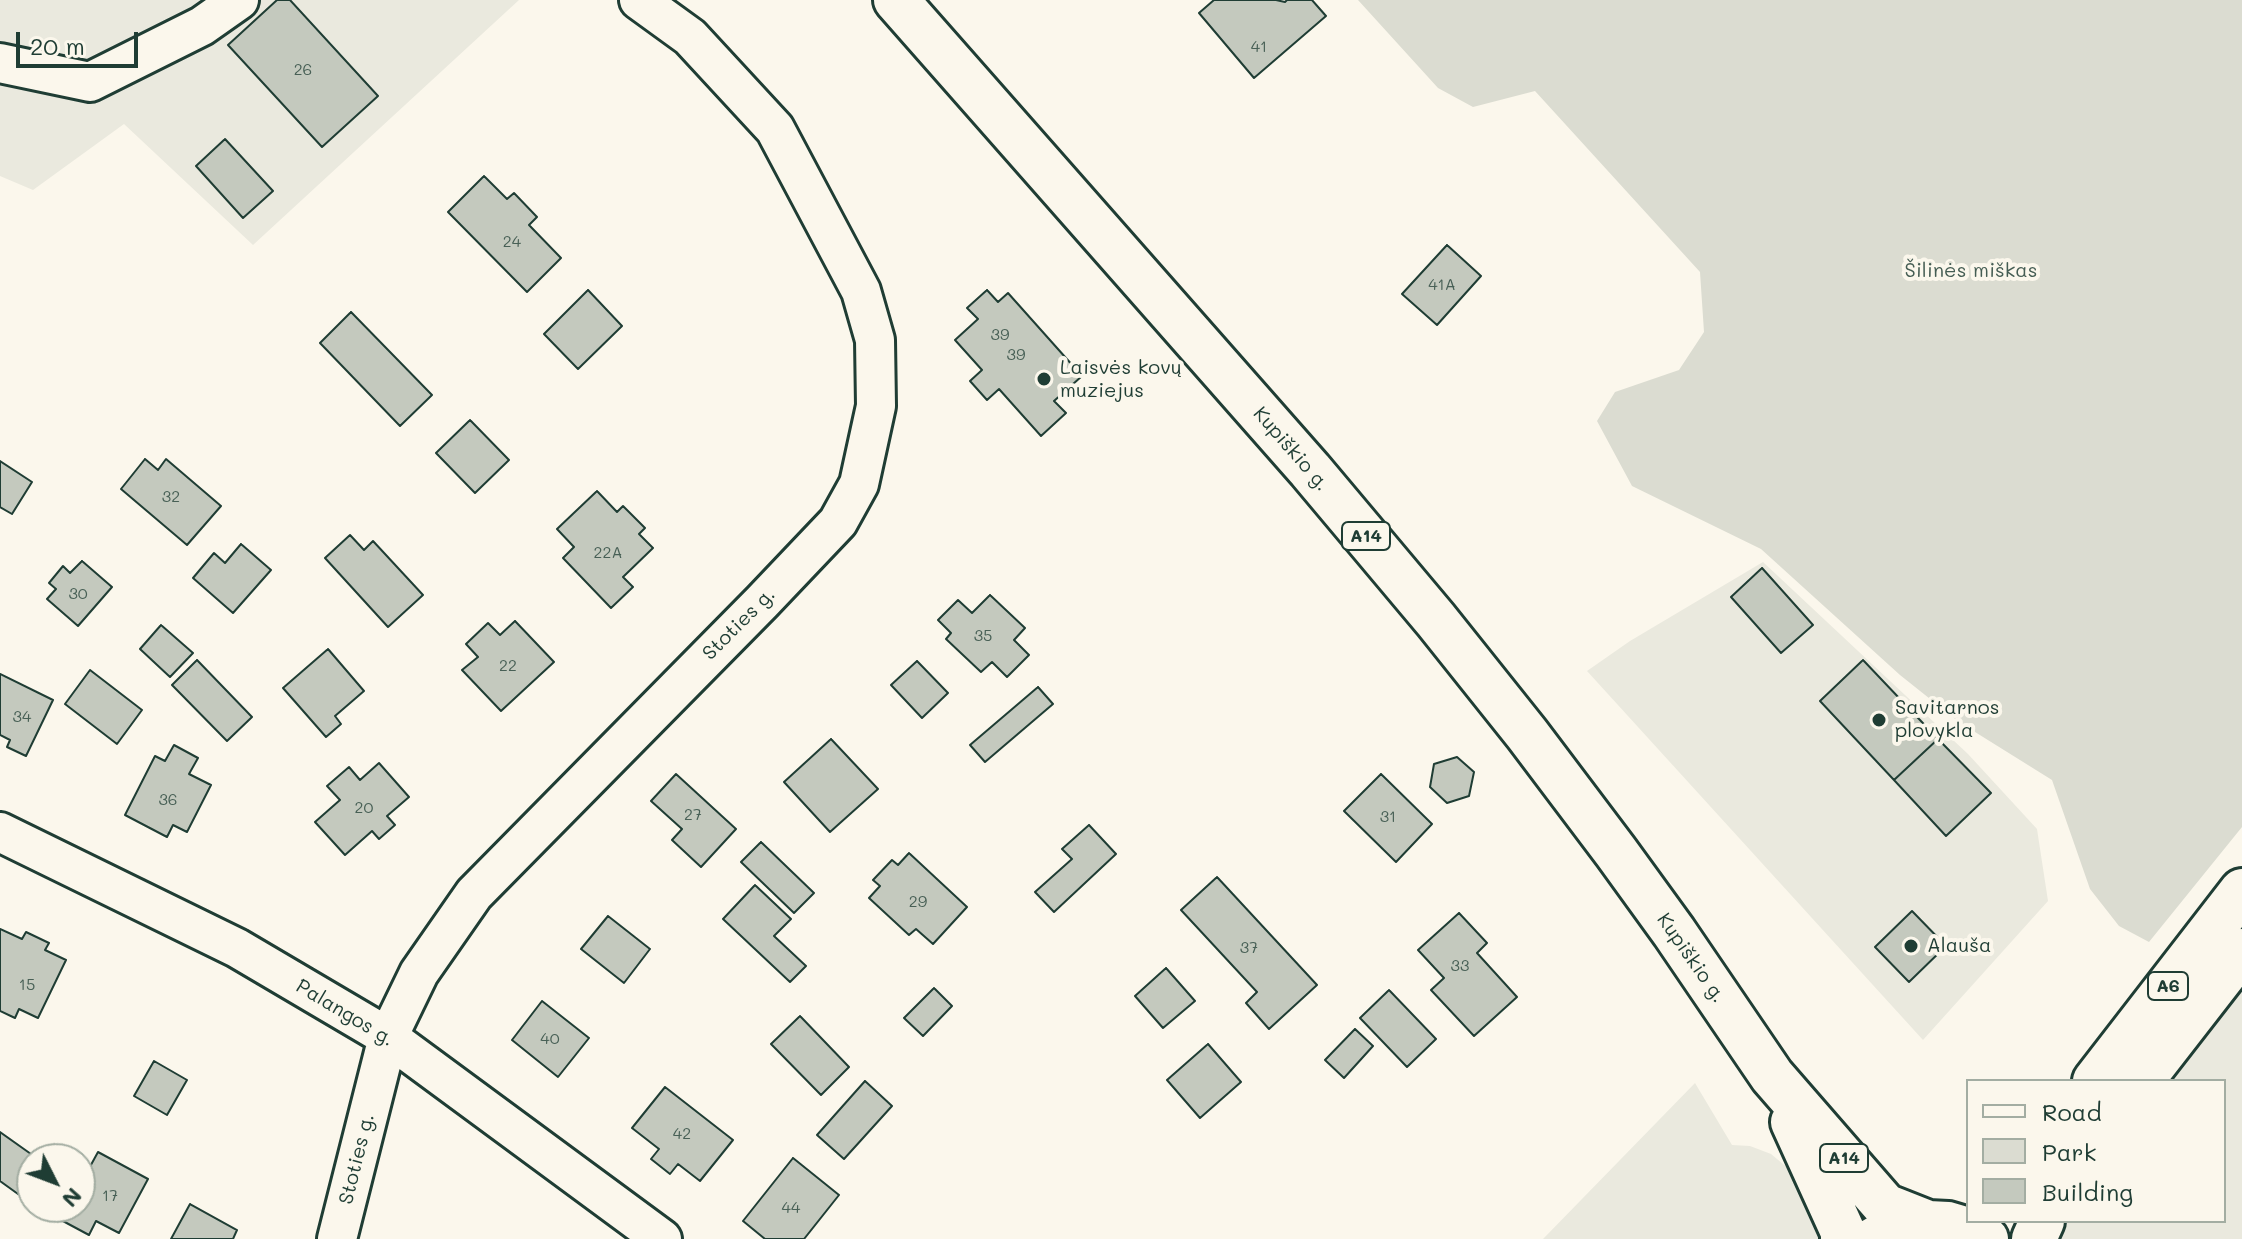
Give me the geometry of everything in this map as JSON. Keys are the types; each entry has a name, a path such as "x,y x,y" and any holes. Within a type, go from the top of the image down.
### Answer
{"highway":[{"name":"Kupiškio g.","path":"896,0 1310,470 1436,620 1616,852 1772,1076 1885,1206 1958,1226"},
{"name":"A6","path":"2097,1079 2242,891"},
{"name":"A6","path":"2143,1079 2242,951"},
{"name":"Kupiškio g.","path":"1772,1076 1843,1232 1843,1239"},
{"path":"1875,1239 1901,1227 1958,1226"}],"street":[{"path":"0,63 90,82 202,26 239,0"},
{"name":"Stoties g.","path":"337,1239 388,1037 419,973 474,894 838,522 859,484 876,406 875,340 861,291 775,129 690,37 639,0"},
{"name":"Palangos g.","path":"0,832 237,948 388,1037 662,1239"}],"shaded area":[{"path":"0,0 519,0 253,245 124,124 33,190 0,176"},
{"path":"1763,562 1968,754 2037,829 2048,901 1923,1040 1587,671 1630,641"},
{"path":"2242,972 2242,1239 2052,1239 2057,1223 2226,1223 2226,1079 2160,1079"},
{"path":"1695,1083 1732,1145 1750,1146 1771,1154 1789,1169 1817,1217 1823,1239 1543,1239"}],"green space":[{"name":"Šilinės miškas","path":"1358,0 2242,0 2242,827 2149,942 2119,926 2090,889 2052,780 1959,722 1900,675 1761,549 1632,486 1597,421 1615,392 1679,370 1704,332 1700,272 1535,91 1473,107 1438,88"}],"building":[{"path":"277,0 290,0 378,96 322,147 228,45"},
{"path":"1214,0 1312,0 1326,16 1254,78 1199,13"},
{"path":"225,139 273,191 243,218 196,166"},
{"path":"484,176 507,199 514,193 537,217 529,225 561,258 527,292 448,212"},
{"path":"1447,245 1481,276 1437,325 1402,294"},
{"path":"588,290 622,326 578,369 544,334"},
{"path":"987,290 998,302 1008,293 1082,376 1054,401 1066,413 1041,436 999,389 987,400 970,381 982,370 955,340 978,319 967,308"},
{"path":"351,312 432,395 400,426 320,343"},
{"path":"470,420 509,460 475,493 436,453"},
{"path":"145,459 158,470 166,459 221,506 187,545 121,489"},
{"path":"0,461 32,482 12,514 0,507"},
{"path":"597,491 617,512 623,506 645,528 639,534 653,548 623,577 633,587 611,608 563,558 574,547 557,529"},
{"path":"350,535 364,550 373,541 423,595 388,627 325,558"},
{"path":"241,544 271,570 233,613 193,578 214,553 225,563"},
{"path":"82,561 112,587 78,626 47,599 56,589 49,583 63,566 70,573"},
{"path":"1762,568 1813,625 1781,653 1731,597"},
{"path":"990,595 1025,628 1014,640 1029,655 1007,677 992,662 981,672 946,639 951,633 938,620 958,600 972,613"},
{"path":"515,621 554,662 501,711 462,670 478,657 466,644 488,623 500,635"},
{"path":"161,625 193,653 170,677 140,649"},
{"path":"328,649 364,691 335,716 341,724 326,737 283,688"},
{"path":"197,660 252,717 227,741 172,685"},
{"name":"Savitarnos plovykla","path":"1863,660 1938,739 1894,780 1820,701"},
{"path":"917,661 948,693 922,718 891,685"},
{"path":"90,670 142,710 117,744 65,704"},
{"path":"0,674 53,700 26,756 7,747 10,740 0,735"},
{"path":"1038,687 1053,704 985,762 970,745"},
{"path":"831,739 878,789 830,832 784,782"},
{"path":"1938,739 1991,793 1946,836 1894,780"},
{"path":"174,745 198,758 189,774 211,785 187,832 173,825 167,837 125,815 155,756 165,761"},
{"path":"1457,757 1474,772 1469,796 1447,803 1430,787 1434,764"},
{"path":"379,763 409,797 387,816 395,825 379,839 372,831 345,855 315,822 340,800 327,786 349,767 360,780"},
{"path":"676,774 736,829 701,867 672,840 682,829 651,801"},
{"path":"1381,774 1432,824 1396,862 1344,811"},
{"path":"1089,825 1116,854 1054,912 1035,892 1072,859 1062,849"},
{"path":"761,842 814,893 794,913 741,862"},
{"path":"909,853 967,907 933,944 916,929 909,935 869,898 880,886 873,880 892,860 898,865"},
{"path":"1217,877 1317,985 1269,1029 1246,1003 1257,992 1181,910"},
{"path":"755,885 791,919 774,936 806,966 790,982 723,919"},
{"name":"Alauša","path":"1912,911 1946,946 1909,982 1875,947"},
{"path":"1459,913 1487,943 1477,953 1517,997 1474,1036 1431,990 1444,978 1418,950"},
{"path":"608,916 650,949 624,983 581,949"},
{"path":"0,929 22,939 26,932 49,943 45,950 66,960 38,1018 19,1009 15,1018 0,1011"},
{"path":"1166,968 1195,1001 1163,1028 1135,996"},
{"path":"934,988 952,1006 923,1036 904,1018"},
{"path":"1389,990 1436,1039 1407,1067 1360,1018"},
{"path":"542,1001 589,1038 558,1077 512,1040"},
{"path":"800,1016 849,1067 821,1095 771,1044"},
{"path":"1355,1029 1373,1046 1344,1078 1325,1060"},
{"path":"1208,1044 1241,1082 1200,1118 1167,1080"},
{"path":"154,1061 187,1080 167,1115 134,1096"},
{"path":"865,1081 892,1106 844,1159 817,1135"},
{"path":"665,1087 733,1140 700,1181 678,1164 670,1174 651,1159 659,1149 632,1128"},
{"path":"0,1132 16,1143 16,1193 0,1181"},
{"path":"98,1152 148,1179 119,1233 96,1221"},
{"path":"793,1158 839,1195 804,1239 765,1239 743,1221"},
{"path":"190,1204 237,1230 233,1239 171,1239"},
{"path":"67,1223 95,1223 89,1235"}],"place":[{"name":"Laisvės kovų muziejus","path":"1044,379"},
{"name":"Savitarnos plovykla","path":"1879,720"},
{"name":"Alauša","path":"1911,946"}]}
